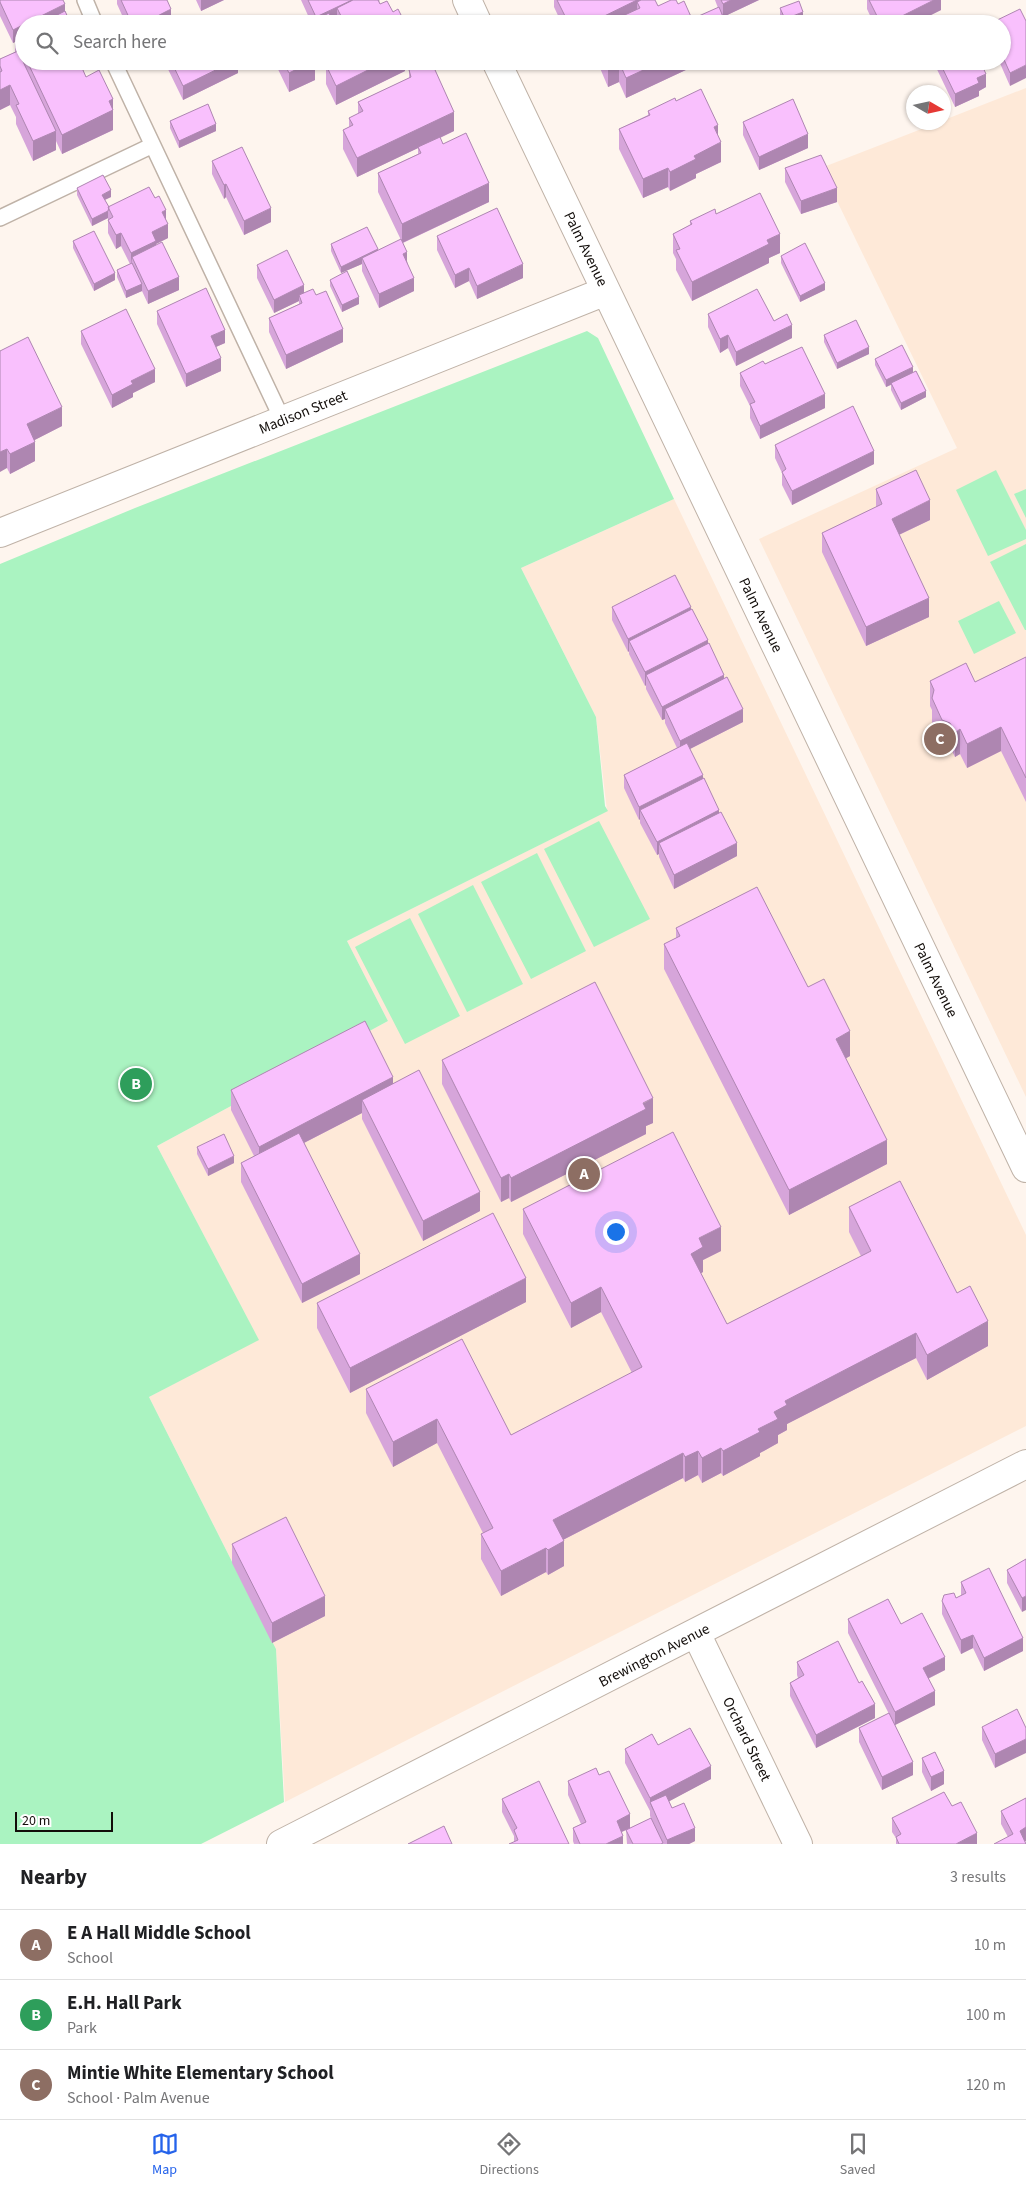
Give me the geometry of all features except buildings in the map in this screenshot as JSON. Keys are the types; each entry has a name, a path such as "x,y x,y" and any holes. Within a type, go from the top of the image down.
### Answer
{"street":[{"path":"467,0 474,15"},
{"name":"Palm Avenue","path":"500,70 1026,1168"},
{"name":"Madison Street","path":"0,533 606,291"},
{"name":"Brewington Avenue","path":"281,1844 1026,1464"},
{"name":"Orchard Street","path":"696,1633 798,1844"}],"lane":[{"path":"84,0 92,15"},
{"path":"117,70 151,146 283,421"},
{"path":"0,218 151,146"}],"shaded area":[{"path":"1026,88 1026,1097 759,539 957,448 821,168 919,130 951,130 951,117"},
{"path":"674,499 1026,1235 1026,1426 285,1802 276,1649 149,1397 258,1339 157,1146 388,1021 347,941 607,811 596,717 521,568"}],"green space":[{"path":"587,331 598,338 674,499 521,568 596,717 605,806 608,811 347,941 388,1021 157,1146 259,1340 149,1397 276,1649 284,1802 201,1844 0,1844 0,564 135,508"},
{"path":"996,470 1026,530 1026,539 988,556 956,490"},
{"path":"1026,489 1026,518 1014,494"},
{"path":"1026,544 1026,630 1025,630 990,562"},
{"path":"999,601 1016,633 974,654 958,621"},
{"path":"599,821 650,919 594,947 544,849"},
{"path":"537,853 586,951 531,979 481,882"},
{"path":"473,885 523,984 467,1012 418,914"},
{"path":"410,918 460,1016 405,1044 355,947"}],"place":[{"name":"Mintie White Elementary School","path":"940,739"},
{"name":"E.H. Hall Park","path":"136,1084"},
{"name":"E A Hall Middle School","path":"584,1174"}]}
